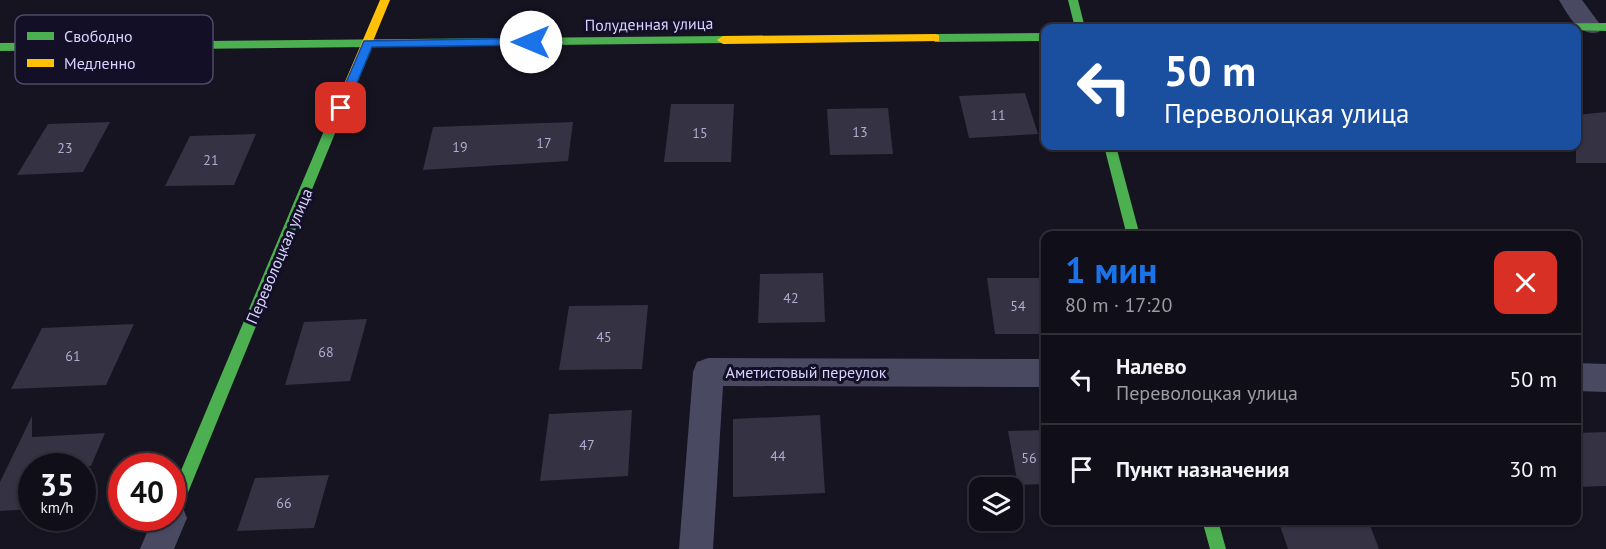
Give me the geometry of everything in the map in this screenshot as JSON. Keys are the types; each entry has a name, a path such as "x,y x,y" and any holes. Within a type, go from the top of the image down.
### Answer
{"street":[{"name":"Переволоцкая улица","path":"186,479 385,0"},
{"path":"1073,0 1079,24"},
{"path":"1569,0 1599,27"},
{"path":"1581,27 1599,27"},
{"name":"Полуденная улица","path":"213,45 1041,37"},
{"name":"Полуденная улица","path":"0,47 15,47"},
{"path":"1111,150 1133,231"},
{"name":"Аметистовый переулок","path":"696,549 708,372 1041,373"},
{"path":"1581,377 1606,378"},
{"path":"1211,525 1218,549"},
{"path":"157,549 165,531"}],"building":[{"path":"1025,93 1038,134 969,138 959,96"},
{"path":"671,104 734,104 731,162 664,162"},
{"path":"888,108 893,154 830,155 827,109"},
{"path":"1606,112 1606,163 1576,163 1576,150 1581,150 1581,114"},
{"path":"110,122 83,172 17,175 48,124"},
{"path":"573,122 568,161 423,170 433,127"},
{"path":"256,134 234,185 165,186 190,136"},
{"path":"823,273 825,322 758,323 760,274"},
{"path":"987,278 1041,278 1041,334 995,334"},
{"path":"648,305 642,369 559,370 569,306"},
{"path":"367,319 350,381 285,385 304,322"},
{"path":"134,324 106,385 11,389 42,328"},
{"path":"632,410 628,476 540,481 549,414"},
{"path":"820,415 825,493 733,497 733,419"},
{"path":"32,416 32,437 105,433 96,454 18,453 18,510 0,511 0,482"},
{"path":"1041,430 1041,484 1023,485 1023,477 1017,477 1008,431"},
{"path":"1606,432 1606,486 1581,487 1581,433"},
{"path":"329,475 314,528 237,531 255,478"},
{"path":"1280,525 1370,525 1379,549 1288,549"}],"traffic: fast":[{"path":"1073,0 1079,24"},
{"path":"1581,27 1606,27"},
{"path":"935,38 1041,37"},
{"path":"213,45 723,40"},
{"path":"0,47 15,47"},
{"path":"186,478 332,126"},
{"path":"1111,150 1133,231"},
{"path":"1211,525 1218,549"}],"traffic: slow":[{"path":"332,126 385,0"},
{"path":"723,40 935,38"}],"route":[{"path":"341,108 368,44 531,42"}]}
